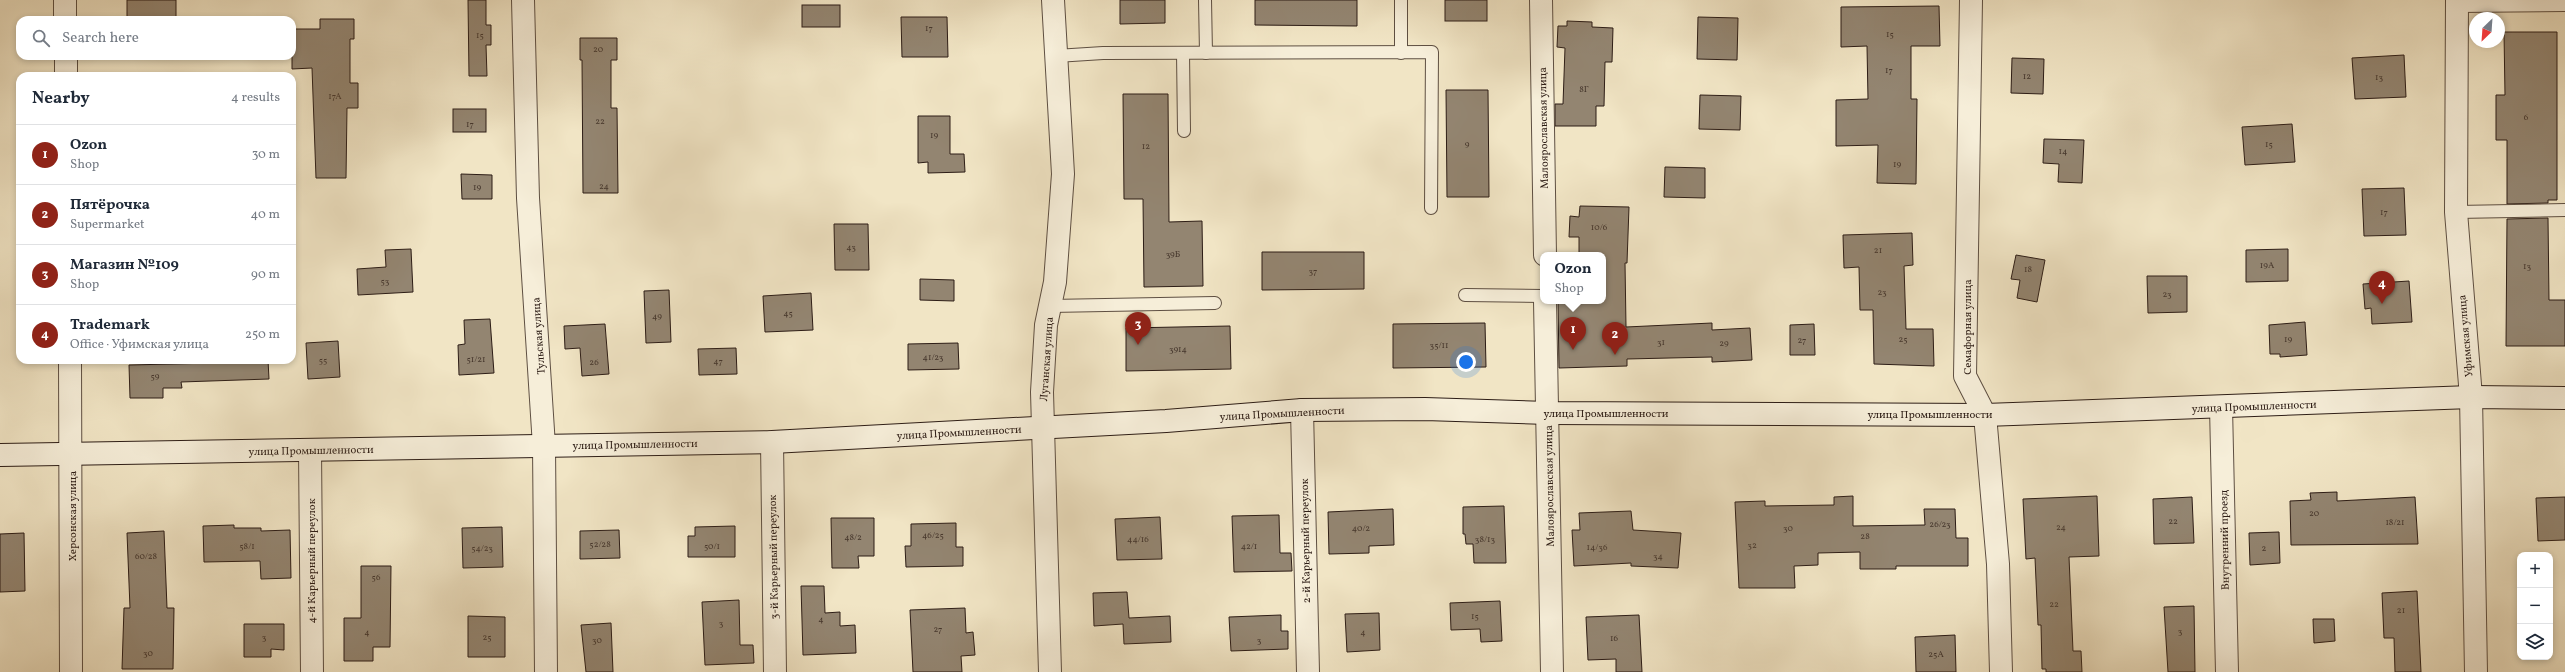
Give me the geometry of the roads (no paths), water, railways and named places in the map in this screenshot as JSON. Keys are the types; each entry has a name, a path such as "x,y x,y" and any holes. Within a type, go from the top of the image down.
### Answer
{"street":[{"path":"65,0 65,16"},
{"name":"Тульская улица","path":"523,0 528,198 544,446 546,672"},
{"name":"Луганская улица","path":"1050,672 1042,392 1046,325 1055,282 1063,174 1053,0"},
{"name":"Малоярославская улица","path":"1541,0 1545,252"},
{"name":"Семафорная улица","path":"1971,0 1965,376 1985,414 1998,564 2001,672"},
{"name":"Уфимская улица","path":"2457,3 2456,212 2471,397 2476,672"},
{"path":"66,60 66,72"},
{"name":"Малоярославская улица","path":"1546,304 1552,672"},
{"name":"Херсонская улица","path":"70,364 72,454 71,672"},
{"name":"улица Промышленности","path":"0,456 772,442 1044,428 1302,410 1426,408 1548,413 1985,414 2221,408 2471,397 2565,398"},
{"name":"Внутренний проезд","path":"2221,408 2227,672"},
{"name":"2-й Карьерный переулок","path":"1302,410 1308,672"},
{"name":"3-й Карьерный переулок","path":"772,442 774,672"},
{"name":"4-й Карьерный переулок","path":"310,450 312,672"}],"lane":[{"path":"1205,0 1206,53"},
{"path":"1401,0 1401,52"},
{"path":"2457,3 2565,5"},
{"path":"1056,56 1103,53 1432,52 1431,208"},
{"path":"1183,53 1184,132"},
{"path":"2456,212 2565,210"},
{"path":"1465,295 1540,296"},
{"path":"1050,306 1215,303"}],"place":[{"name":"Trademark","path":"2382,304"},
{"name":"Магазин №109","path":"1138,345"},
{"name":"Ozon","path":"1573,350"},
{"name":"Пятёрочка","path":"1615,355"}]}
